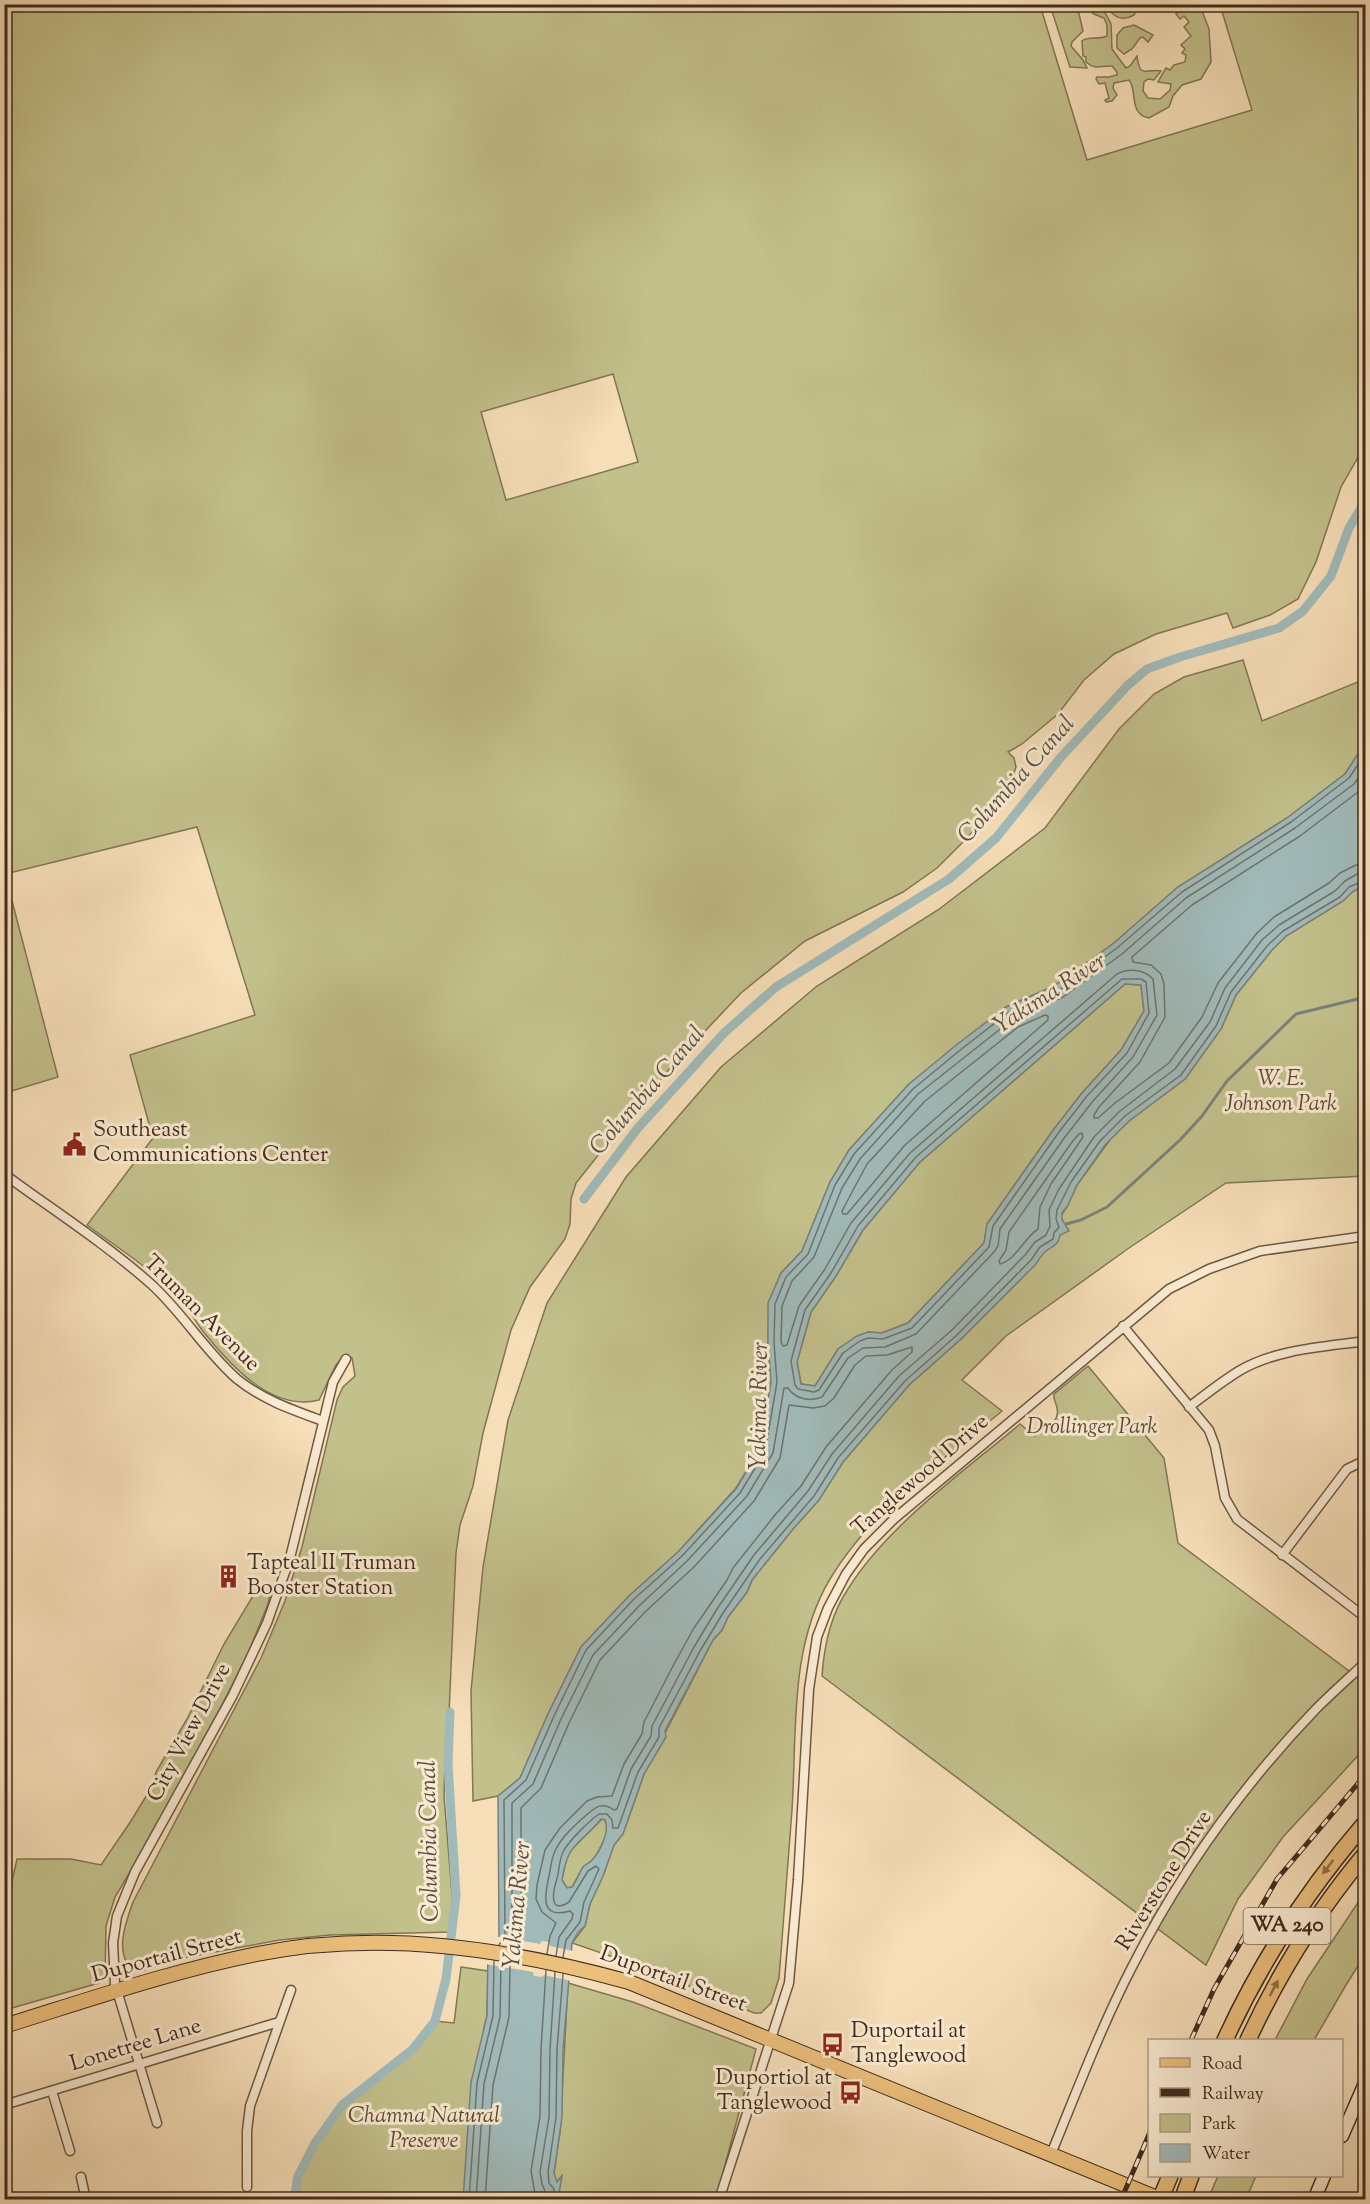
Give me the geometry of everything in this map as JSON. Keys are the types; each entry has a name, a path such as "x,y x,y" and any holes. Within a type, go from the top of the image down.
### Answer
{"highway":[{"name":"WA 240","path":"1225,2039 1241,2005 1305,1898 1365,1822"},
{"name":"WA 240","path":"1248,2039 1298,1946 1365,1853"},
{"path":"1161,2199 1169,2177"},
{"path":"1182,2199 1190,2177"}],"main road":[{"name":"Duportail Street","path":"4,2026 117,1991 259,1954 331,1945 417,1944 479,1949 574,1967 629,1982 1161,2199"}],"street":[{"name":"Truman Avenue","path":"4,1174 143,1277 238,1379 278,1404 323,1421"},
{"name":"Tanglewood Drive","path":"719,2199 788,1989 800,1855 810,1670 817,1637 833,1598 855,1559 882,1530 1168,1290 1209,1269 1260,1251 1365,1236"},
{"path":"1123,1326 1209,1430 1215,1446 1225,1498 1237,1519 1365,1618"},
{"path":"1189,1407 1239,1371 1273,1356 1365,1341"},
{"name":"City View Drive","path":"157,2123 114,1976 113,1943 121,1903 135,1872 233,1695 267,1623 290,1558 333,1382 346,1359"},
{"path":"1282,1555 1347,1469 1365,1460"},
{"name":"Riverstone Drive","path":"1051,2154 1120,1992 1151,1930 1189,1868 1255,1778 1316,1709 1365,1662"},
{"path":"247,2187 248,2117 291,1990"},
{"name":"Lonetree Lane","path":"4,2105 279,2022"},
{"path":"1343,2131 1365,2081"},
{"path":"52,2091 70,2151"},
{"path":"81,2177 86,2199"},
{"path":"1314,2199 1323,2177"}],"green space":[{"path":"1139,4 1139,6 1134,15 1122,18 1112,13 1107,5"},
{"path":"5,5 1040,5 1087,160 1252,110 1220,5 1365,5 1365,445 1341,487 1316,562 1298,599 1270,615 1233,628 1227,613 1156,634 1114,654 1084,680 1058,714 1022,744 1008,752 1014,758 1016,767 1008,789 969,836 937,868 903,892 805,941 741,993 673,1065 576,1183 571,1199 570,1224 565,1239 530,1287 511,1330 483,1433 473,1486 460,1525 456,1553 444,1796 453,1907 451,1932 330,1935 280,1940 188,1957 141,1971 132,1970 127,1963 123,1937 133,1902 261,1658 285,1601 302,1547 337,1400 343,1387 355,1376 352,1358 345,1355 336,1365 319,1400 302,1402 270,1393 241,1373 228,1360 202,1331 183,1302 169,1288 87,1225 153,1138 130,1055 255,1015 197,827 5,874","holes":["613,374 638,462 506,500 481,412"]},
{"path":"1050,5 1077,5 1083,31 1071,46 1087,68 1070,67"},
{"path":"1084,5 1101,5 1111,24 1112,49 1126,68 1137,56 1142,71 1161,71 1154,80 1148,79 1144,82 1143,91 1148,98 1160,99 1170,90 1171,84 1158,82 1166,68 1170,70 1174,65 1185,62 1186,55 1182,53 1185,49 1181,45 1191,36 1184,27 1189,22 1184,16 1180,19 1176,14 1179,11 1172,5 1200,6 1209,29 1211,62 1201,79 1182,85 1173,96 1169,107 1149,118 1138,112 1129,80 1114,83 1113,88 1117,95 1112,101 1106,102 1105,100 1109,98 1105,83 1099,84 1096,79 1117,75 1117,72 1112,66 1096,67 1086,62 1086,57 1083,56 1082,41 1107,36 1107,25 1104,18 1094,14"},
{"path":"1134,25 1153,35 1148,42 1143,37 1140,38 1132,49 1124,54 1117,48 1117,35 1123,28"},
{"path":"1243,660 1262,721 1365,679 1365,743 1345,774 1287,818 1178,887 1114,943 1054,986 1006,1007 909,1084 849,1150 830,1182 802,1251 781,1273 769,1303 768,1342 771,1382 760,1449 736,1488 678,1552 629,1596 581,1647 520,1778 498,1796 473,1801 471,1691 483,1567 508,1420 547,1303 626,1177 721,1067 817,986 938,910 1045,828 1119,729 1154,694 1184,677"},
{"path":"5,874 58,1077 5,1093"},
{"name":"W. E. Johnson Park","path":"1365,885 1365,1176 1226,1183 1129,1248 1006,1336 962,1380 1002,1411 932,1468 887,1509 866,1530 830,1579 807,1633 801,1662 795,1721 792,1810 779,1978 771,2003 761,2013 754,2013 651,1970 572,1943 585,1926 590,1904 614,1845 623,1834 644,1774 713,1640 747,1592 752,1580 819,1500 843,1462 909,1385 961,1339 1021,1279 1068,1205 1077,1185 1112,1137 1129,1121 1185,1079 1221,1029 1236,995 1272,950 1286,936"},
{"path":"1125,984 1141,985 1144,1011 1121,1050 1082,1093 1054,1129 987,1224 984,1243 908,1323 882,1333 868,1332 838,1349 815,1386 801,1384 797,1362 811,1312 836,1276 863,1230 920,1162"},
{"name":"Drollinger Park","path":"1088,1366 1164,1458 1178,1543 1365,1683 1365,1748 1283,1837 1238,1899 1206,1965 822,1676 827,1642 837,1609 864,1566 883,1543 927,1501 1020,1424 1035,1436 1035,1429 1052,1424 1057,1417 1054,1394"},
{"path":"257,1582 272,1586 268,1604 249,1651 160,1822 115,1897 106,1926 105,1977 99,1983 5,2010 5,1912 17,1859 71,1859 101,1865 153,1785 156,1772 187,1719 224,1644 256,1591"},
{"path":"603,1818 607,1824 607,1834 597,1854 583,1867 572,1887 567,1888 562,1880 570,1851"},
{"path":"1365,1892 1365,1955 1315,2039 1276,2039 1307,1979"},
{"name":"Chamna Natural Preserve","path":"461,1967 488,1971 487,2016 484,2027 488,2199 294,2200 298,2176 315,2143 342,2105 413,2049 435,2021 454,2023"},
{"path":"568,1983 633,2002 756,2049 716,2199 558,2199 561,2177 557,2182 555,2181 554,2173 560,2132"},
{"path":"1218,2177 1256,2177 1246,2199 1208,2199"}],"water":[{"name":"Yakima River","path":"1365,743 1365,885 1286,936 1272,950 1236,995 1221,1029 1185,1079 1129,1121 1105,1145 1077,1185 1062,1213 1062,1219 1069,1231 1060,1235 1057,1243 1045,1252 1036,1264 961,1339 909,1385 843,1462 819,1500 752,1580 747,1592 713,1640 665,1731 666,1737 644,1774 623,1834 614,1845 590,1904 585,1926 578,1932 572,1943 563,2050 562,2117 554,2173 557,2182 562,2176 558,2199 463,2200 471,2082 487,2016 488,1949 499,1936 498,1796 520,1778 581,1647 629,1596 678,1552 736,1489 760,1449 771,1382 768,1303 781,1273 802,1251 830,1182 849,1150 909,1084 1006,1007 1054,986 1114,943 1178,887 1287,818 1345,774","holes":["1125,984 1141,985 1144,1011 1121,1050 1082,1093 1054,1129 987,1224 984,1243 908,1323 882,1333 868,1332 857,1336 838,1349 815,1386 801,1384 797,1362 811,1312 836,1276 863,1230 920,1162","601,1819 605,1820 606,1825 601,1847 591,1861 582,1868 572,1887 567,1888 562,1880 571,1850"]}],"pier":[{"path":"495,1936 540,1944 542,1941 549,1942 550,1946 573,1951 571,1981 544,1975 534,1976 533,1972 485,1964 485,1948"}],"waterway":[{"name":"Columbia Canal","path":"584,1199 637,1129 724,1033 776,987 949,879 996,838 1061,757 1128,685 1147,669 1279,628 1303,611 1331,576 1349,528 1366,500"},
{"path":"1066,1224 1081,1220 1107,1207 1180,1140 1202,1116 1227,1081 1296,1014 1366,997"},
{"name":"Columbia Canal","path":"294,2200 298,2176 315,2143 342,2105 413,2049 435,2021 446,1979 456,1896 448,1764 450,1712"}],"railway":[{"path":"1191,2039 1214,1989 1277,1879 1366,1774"},
{"path":"1121,2200 1148,2137"}],"place":[{"name":"Southeast Communications Center","path":"75,1144"},
{"name":"Tapteal II Truman Booster Station","path":"229,1577"},
{"name":"Duportail at Tanglewood","path":"833,2045"},
{"name":"Duportiol at Tanglewood","path":"850,2092"}]}
